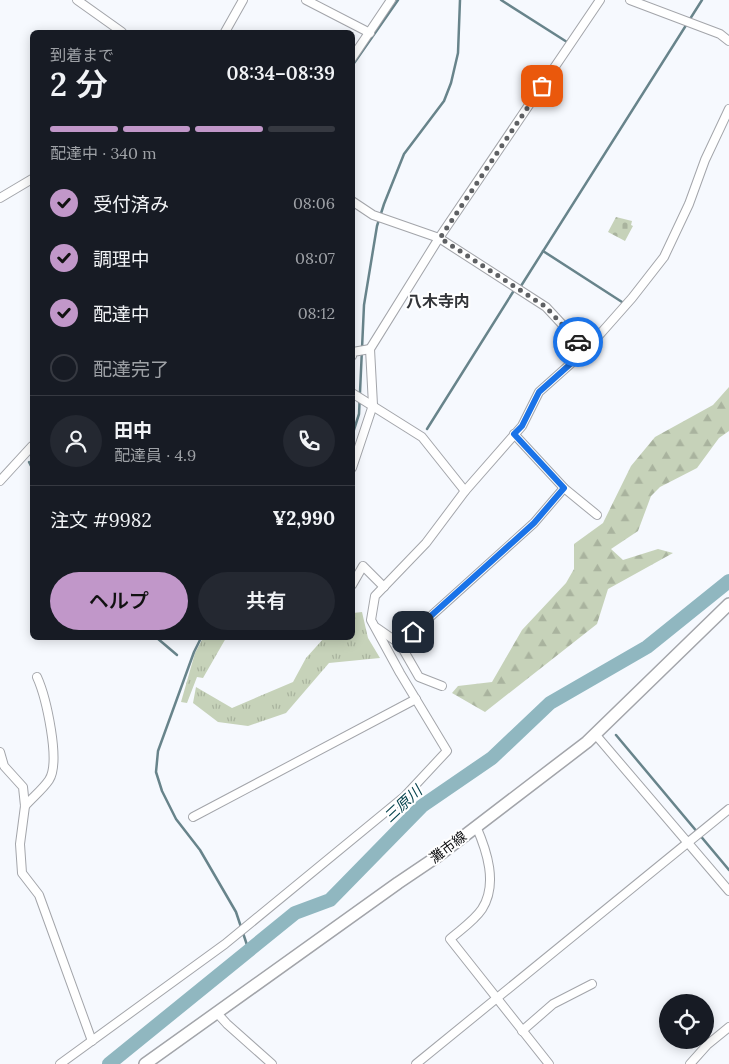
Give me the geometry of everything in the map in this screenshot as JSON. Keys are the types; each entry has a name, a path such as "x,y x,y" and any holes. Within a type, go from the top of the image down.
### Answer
{"main road":[{"name":"灘市線","path":"145,1064 390,888 438,856 595,734 729,604"}],"street":[{"path":"77,0 119,30"},
{"path":"226,30 243,0"},
{"path":"306,0 370,33"},
{"path":"355,54 391,0"},
{"path":"355,458 371,404 370,349 440,238 600,0"},
{"path":"630,0 720,34 729,40"},
{"path":"60,1064 238,933 405,796 447,751 375,627 372,620 375,596 426,543 466,491 522,426 539,392 586,350 632,298 664,257 689,204 705,160 729,109"},
{"path":"0,198 30,180"},
{"path":"355,204 373,215 440,238 546,307 586,350"},
{"path":"355,352 370,349"},
{"path":"355,394 422,437 466,491"},
{"path":"514,434 564,488 597,514"},
{"path":"0,481 30,448"},
{"path":"400,644 534,523 564,488"},
{"path":"355,580 363,566 384,587"},
{"path":"375,627 400,644 419,677 442,686"},
{"path":"24,806 50,779 54,749 43,690 37,677"},
{"path":"193,817 416,699"},
{"path":"595,734 729,891"},
{"path":"0,752 4,766 23,787 24,806 20,844 22,873 39,895 92,1041"},
{"path":"416,1064 729,809"},
{"path":"476,826 489,862 490,890 482,908 450,939 549,1064"},
{"path":"522,1031 553,1004 592,984"},
{"path":"217,1012 227,1024 272,1064"},
{"path":"690,1064 707,1045 729,1027"}],"green space":[{"path":"616,217 632,221 631,225 633,226 625,241 608,232"},
{"path":"729,387 729,431 719,438 697,468 660,487 651,496 638,531 611,549 623,560 658,549 673,553 608,589 597,624 485,712 452,693 458,686 492,682 522,630 566,583 574,569 574,544 603,523 631,466 655,437 713,405"},
{"path":"362,612 368,638 380,658 329,663 286,713 248,726 218,722 193,703 196,687 232,708 293,682 306,658 322,640 355,640 355,613"},
{"path":"202,640 225,640 203,678 197,677 187,703 181,702 195,653"}],"waterway":[{"path":"355,62 398,0"},
{"path":"355,427 359,414 364,305 377,226 404,154 444,101 451,83 458,53 460,0"},
{"path":"501,0 567,42"},
{"path":"521,286 702,0"},
{"path":"543,251 622,302"},
{"path":"427,429 513,292"},
{"name":"三原川","path":"109,1064 295,913 330,900 422,806 492,758 550,703 647,647 729,581"},
{"path":"159,640 177,655"},
{"path":"200,640 158,751 156,772 162,791 176,819 200,850 236,912 249,951"},
{"path":"616,735 729,870"}],"way so far":[{"path":"542,86 440,238 514,288 546,307 578,342"}],"district":[{"name":"八木寺内","path":"438,301"}],"route":[{"path":"413,632 534,523 564,488 514,434 522,426 539,392 586,350 578,342"}]}
